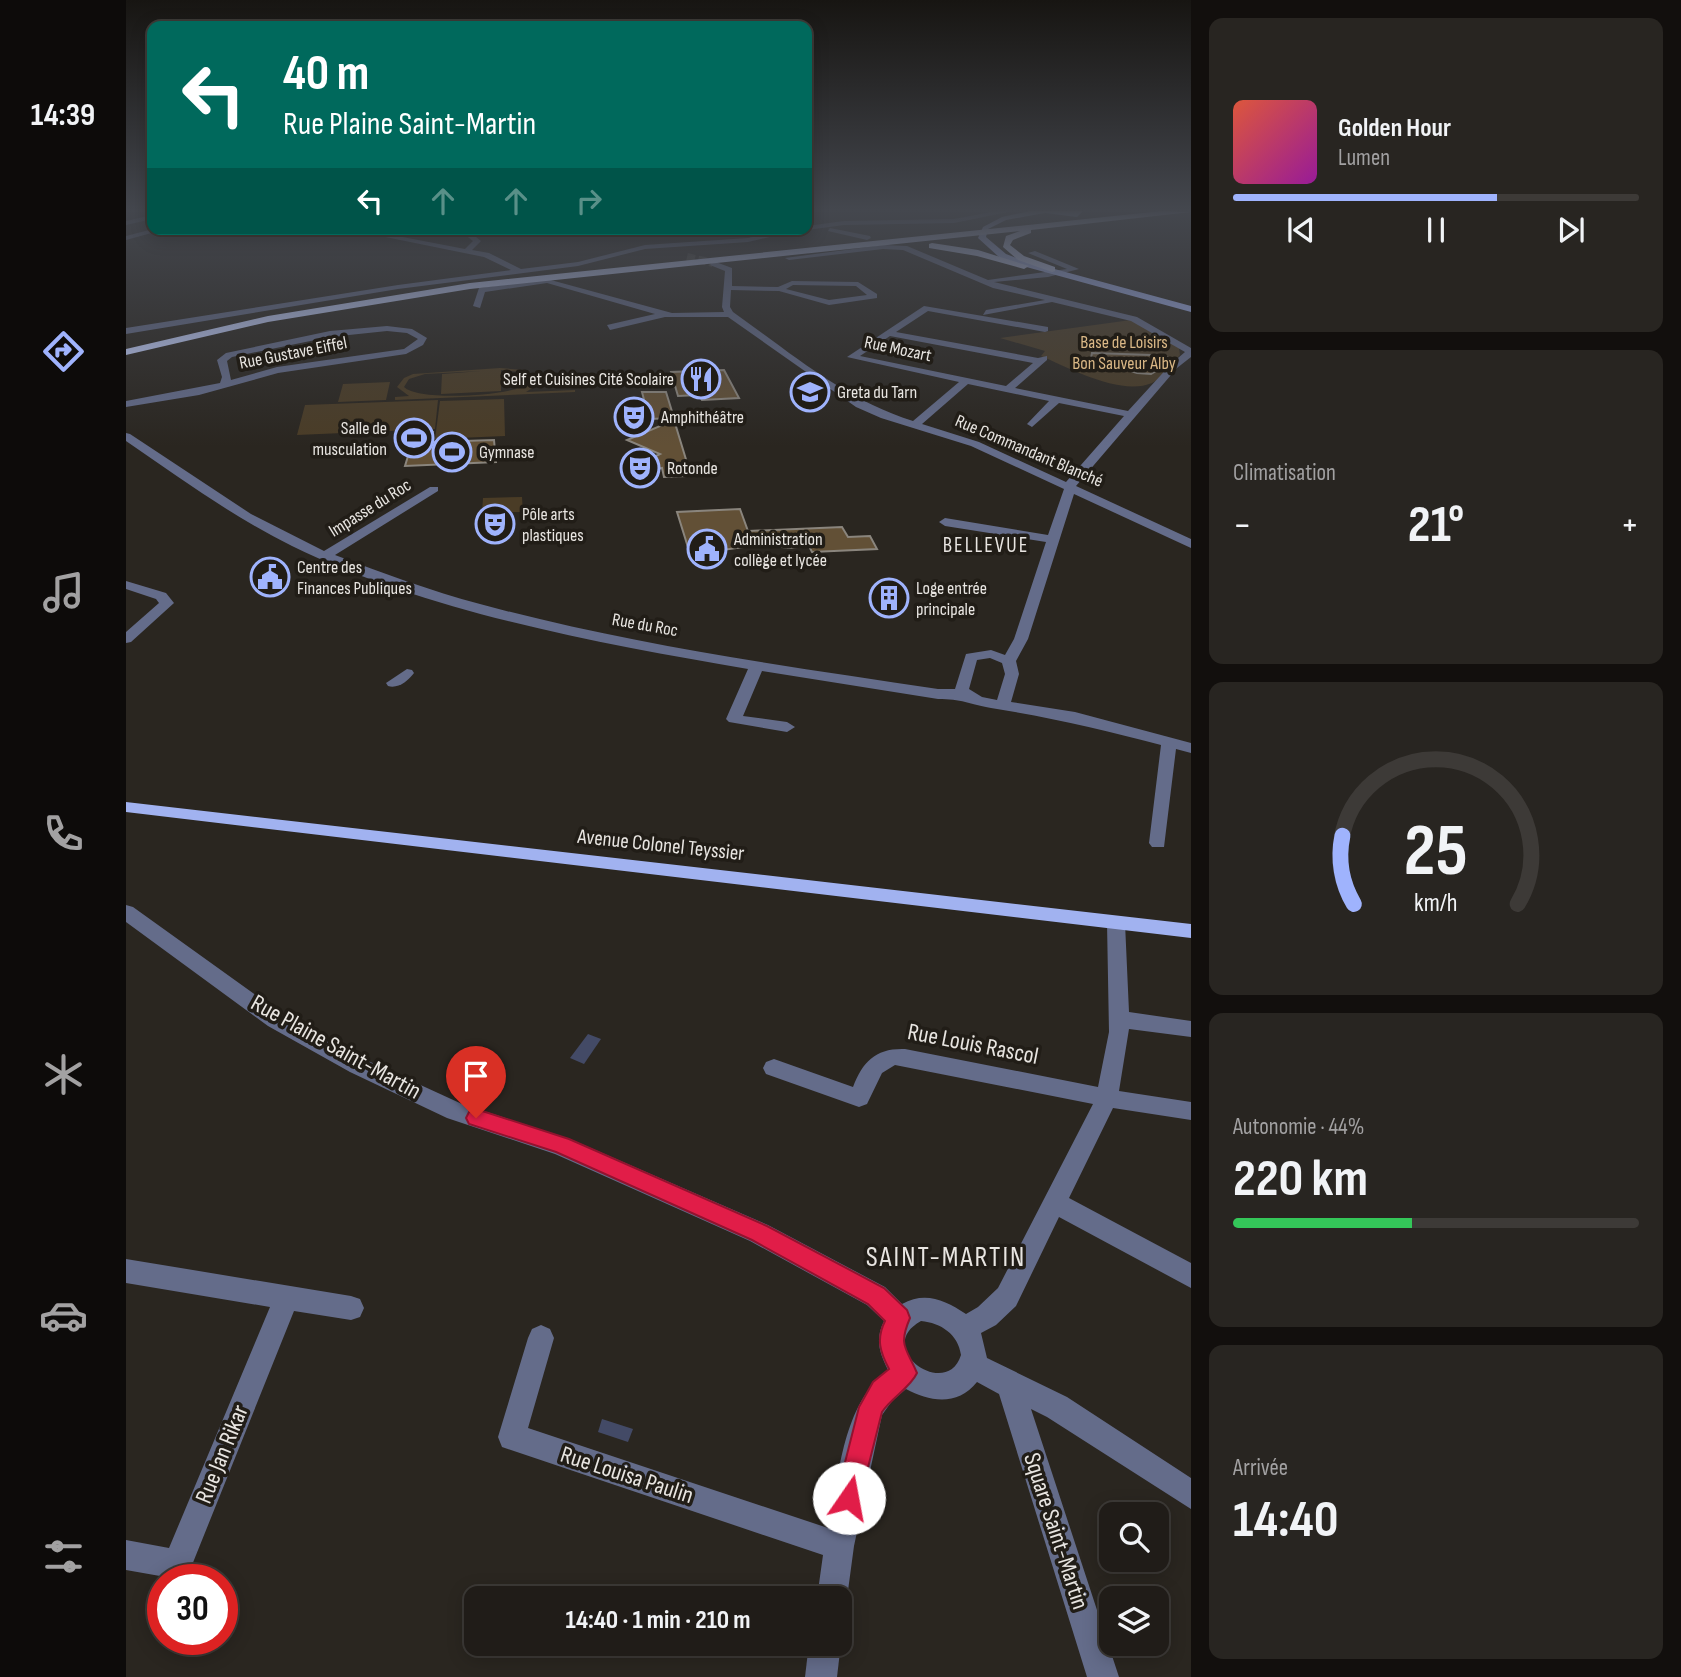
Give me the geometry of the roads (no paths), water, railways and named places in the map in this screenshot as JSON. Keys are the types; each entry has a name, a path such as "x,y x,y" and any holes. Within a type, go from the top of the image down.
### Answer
{"highway":[{"path":"126,350 240,320 422,289"}],"main road":[{"path":"1124,289 1191,307"},
{"name":"Avenue Colonel Teyssier","path":"126,807 1191,931"}],"street":[{"path":"126,331 384,289"},
{"path":"477,306 482,290 487,289"},
{"path":"577,289 685,317 730,314 726,307 727,289"},
{"path":"780,289 829,303 874,296 865,289"},
{"path":"1015,289 1122,314 1191,346"},
{"name":"Rue Mozart","path":"972,315 1058,301"},
{"name":"Rue Mozart","path":"965,382 852,357 927,308 1045,329"},
{"path":"610,327 665,314"},
{"name":"Rue Commandant Blanché","path":"730,314 838,392 885,416 975,444 1191,544"},
{"name":"Rue Gustave Eiffel","path":"126,404 176,397 225,384 277,370 406,351 420,344 423,338 416,332 404,329 364,329 229,355 222,360 227,377 225,384"},
{"path":"888,333 1042,359 1007,390"},
{"path":"1003,703 1012,674 1009,661 1021,639 1070,487 1132,415 1189,356 1170,338"},
{"path":"916,424 965,382 1132,415"},
{"path":"1032,424 1056,400"},
{"name":"Rue du Roc","path":"126,436 247,517 325,556 425,592 551,627 757,666 938,694 964,694 978,701 1003,703 1120,727 1191,747"},
{"name":"Impasse du Roc","path":"325,556 434,489"},
{"path":"945,522 1054,540"},
{"path":"126,584 135,590 161,596 167,603 126,639"},
{"path":"964,694 962,690 971,657 992,654 1009,661"},
{"path":"757,666 734,719 787,727"},
{"path":"393,683 407,673"},
{"path":"1158,843 1169,741"},
{"name":"Rue Plaine Saint-Martin","path":"126,912 275,1020 358,1066 455,1111 562,1146 759,1233 876,1296 899,1318"},
{"path":"965,1328 987,1316 1007,1297 1107,1098 1113,1076 1118,1020 1116,923"},
{"path":"1118,1020 1191,1029"},
{"name":"Rue Louis Rascol","path":"774,1068 859,1098 870,1070 881,1059 891,1055 1107,1098"},
{"path":"1107,1098 1191,1111"},
{"path":"1055,1203 1191,1276"},
{"path":"126,1271 351,1308"},
{"name":"Rue Jan Rikar","path":"126,1555 177,1564 287,1296"},
{"path":"931,1308 956,1318 965,1328 971,1339 973,1364 967,1375 957,1383 945,1387 923,1384 905,1373 891,1348 891,1332 899,1318 908,1311 931,1308"},
{"name":"Rue Louisa Paulin","path":"541,1338 512,1437 839,1546"},
{"path":"973,1364 1057,1407 1191,1495"},
{"path":"834,1586 839,1546 871,1407 882,1391 905,1373"},
{"name":"Square Saint-Martin","path":"1010,1385 1103,1677"},
{"path":"821,1677 823,1656"}],"water":[{"path":"588,1034 601,1039 584,1064 570,1058"},
{"path":"602,1419 633,1429 628,1442 598,1432"}],"place":[{"name":"Self et Cuisines Cité Scolaire","path":"701,379"},
{"name":"Greta du Tarn","path":"810,392"},
{"name":"Amphithéâtre","path":"634,417"},
{"name":"Salle de musculation","path":"414,438"},
{"name":"Gymnase","path":"452,452"},
{"name":"Rotonde","path":"640,468"},
{"name":"Pôle arts plastiques","path":"495,524"},
{"name":"Administration collège et lycée","path":"707,549"},
{"name":"Centre des Finances Publiques","path":"270,577"},
{"name":"Loge entrée principale","path":"889,598"}],"district":[{"name":"BELLEVUE","path":"986,545"},
{"name":"SAINT-MARTIN","path":"946,1257"}],"park label":[{"name":"Base de Loisirs Bon Sauveur Alby","path":"1124,352"}]}
